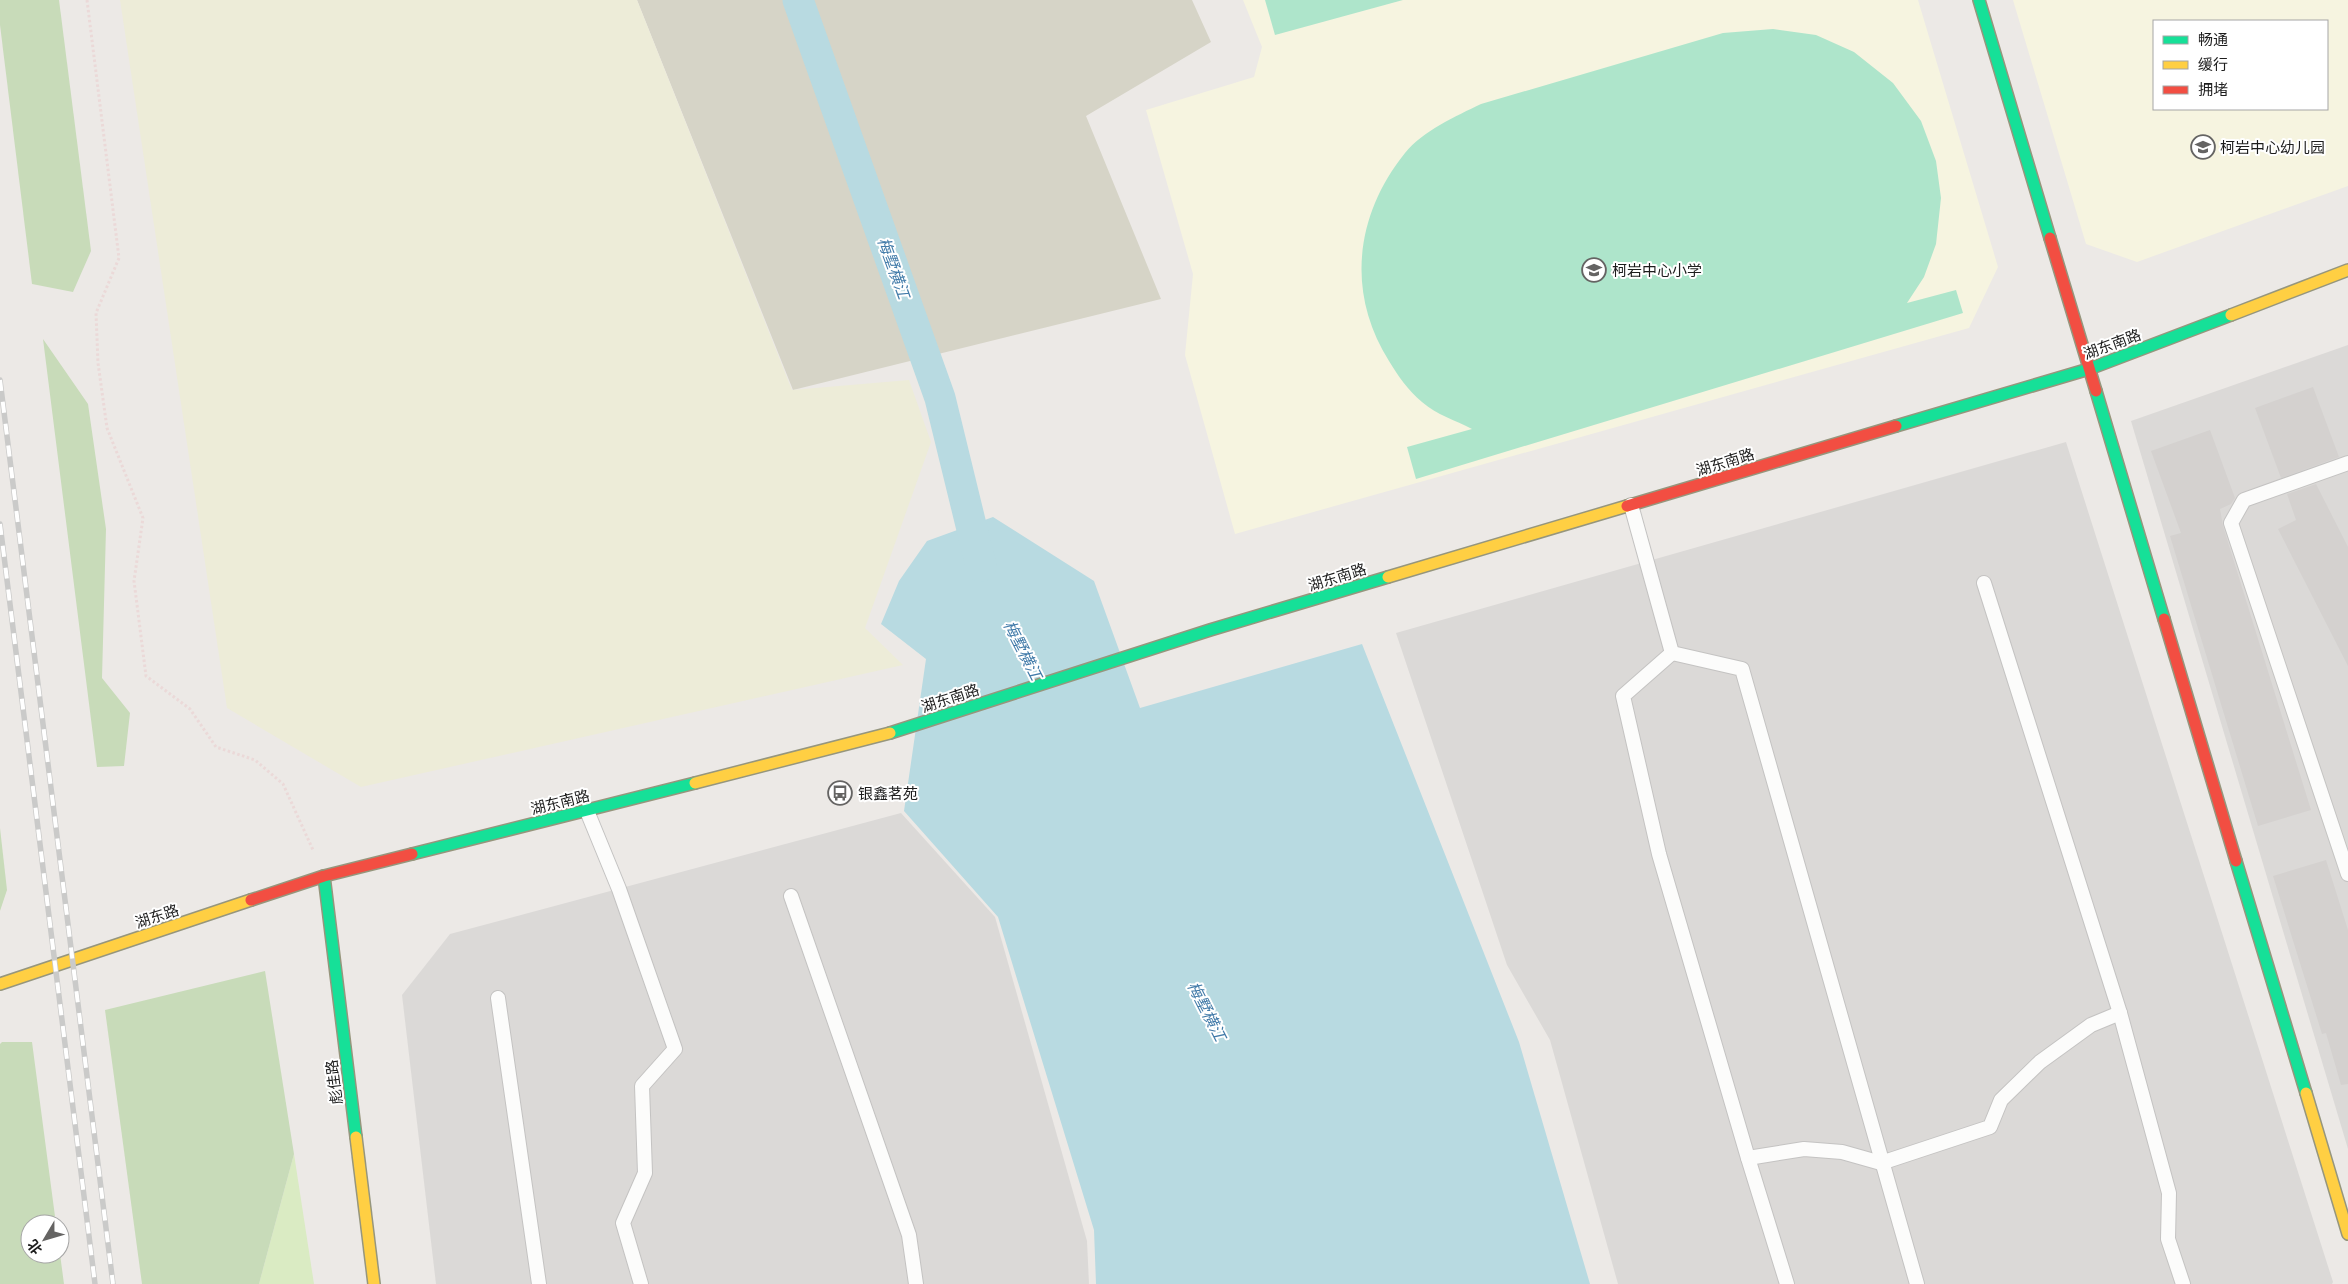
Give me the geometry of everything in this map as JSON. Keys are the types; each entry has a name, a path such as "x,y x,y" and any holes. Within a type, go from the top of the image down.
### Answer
{"street":[{"path":"1979,0 2348,1234"},
{"name":"湖东南路","path":"324,876 873,739 1210,630 2089,369 2348,270"},
{"name":"湖东路","path":"0,984 324,876"},
{"name":"彪佳路","path":"324,876 374,1284"}],"lane":[{"path":"2348,464 2244,500 2231,523 2348,874"},
{"path":"1631,505 1672,653"},
{"path":"1984,583 2120,1013 2170,1193 2168,1239 2182,1284"},
{"path":"1672,653 1623,696 1660,854 1748,1158 1788,1284"},
{"path":"1672,653 1742,669 1881,1163 1918,1284"},
{"path":"587,811 619,888 676,1049 642,1086 645,1173 623,1223 641,1284"},
{"path":"790,896 909,1235 916,1284"},
{"path":"498,998 539,1284"},
{"path":"1748,1158 1804,1149 1842,1152 1881,1163 1990,1127 2001,1100 2040,1062 2091,1025 2120,1013"}],"path":[{"path":"87,0 119,258 96,313 98,363 107,428 143,518 134,581 146,676 190,709 216,747 255,760 284,784 324,876"}],"shaded area":[{"path":"637,0 1192,0 1211,42 1086,116 1161,299 793,390"},
{"name":"柯岩中心小学","path":"1243,0 1918,0 1998,267 1969,328 1235,534 1185,355 1193,274 1146,110 1254,77 1262,47"},
{"name":"柯岩中心幼儿园","path":"2013,0 2348,0 2348,186 2137,262 2086,244"},
{"path":"2348,345 2348,1149 2131,421"},
{"path":"2066,442 2333,1282 2332,1284 1618,1284 1550,1040 1507,965 1396,633"},
{"path":"901,813 995,917 1087,1241 1089,1284 436,1284 402,995 450,934"}],"green space":[{"path":"0,0 59,0 91,251 73,292 32,284 0,25"},
{"path":"120,0 637,0 792,390 909,380 931,442 865,628 903,665 361,787 227,708"},
{"path":"1265,0 1403,0 1275,35"},
{"path":"1773,29 1816,35 1854,52 1893,83 1921,121 1936,161 1941,198 1936,244 1924,277 1907,303 1956,290 1963,313 1416,479 1407,447 1472,429 1434,410 1422,402 1408,388 1392,367 1375,335 1366,309 1362,282 1362,255 1367,228 1375,202 1388,177 1405,153 1430,131 1481,104 1723,33"},
{"path":"43,339 88,404 106,529 102,678 130,713 124,766 97,767"},
{"path":"0,828 7,890 0,911"},
{"path":"265,971 294,1154 259,1284 142,1284 105,1010"},
{"path":"2,1042 32,1042 55,1214 20,1214 20,1264 61,1264 64,1284 0,1284 0,1044"},
{"path":"294,1154 314,1284 259,1284"}],"water":[{"path":"993,517 1094,581 1140,708 1362,644 1519,1042 1590,1284 1096,1284 1094,1230 998,917 904,811 926,659 881,624 899,581 927,541"}],"building":[{"path":"2313,387 2339,457 2281,478 2255,408"},
{"path":"2210,430 2235,498 2231,504 2220,509 2223,526 2311,810 2258,826 2170,536 2181,533 2151,451"},
{"path":"2316,484 2348,547 2348,666 2278,529 2296,520 2287,494"},
{"path":"2326,860 2348,930 2348,1084 2341,1085 2326,1033 2322,1034 2273,876"}],"waterway":[{"name":"梅墅横江","path":"798,0 940,398 981,566"}],"railway":[{"path":"0,380 113,1284"},
{"path":"0,524 95,1284"}],"traffic: fast":[{"path":"1979,0 2050,238"},
{"path":"1896,426 2089,369 2231,315"},
{"path":"2096,391 2164,619"},
{"path":"890,733 1210,630 1388,577"},
{"path":"412,854 695,783"},
{"path":"2236,861 2306,1093"},
{"path":"324,876 356,1137"}],"traffic: slow":[{"path":"2231,315 2348,270"},
{"path":"1388,577 1627,506"},
{"path":"695,783 890,733"},
{"path":"0,984 251,900"},
{"path":"2306,1093 2348,1234"},
{"path":"356,1137 374,1284"}],"traffic: jam":[{"path":"2050,238 2096,391"},
{"path":"1627,506 1896,426"},
{"path":"2164,619 2236,861"},
{"path":"251,900 324,876 412,854"}],"place":[{"name":"柯岩中心幼儿园","path":"2203,147"},
{"name":"柯岩中心小学","path":"1594,270"},
{"name":"银鑫茗苑","path":"840,793"}]}
